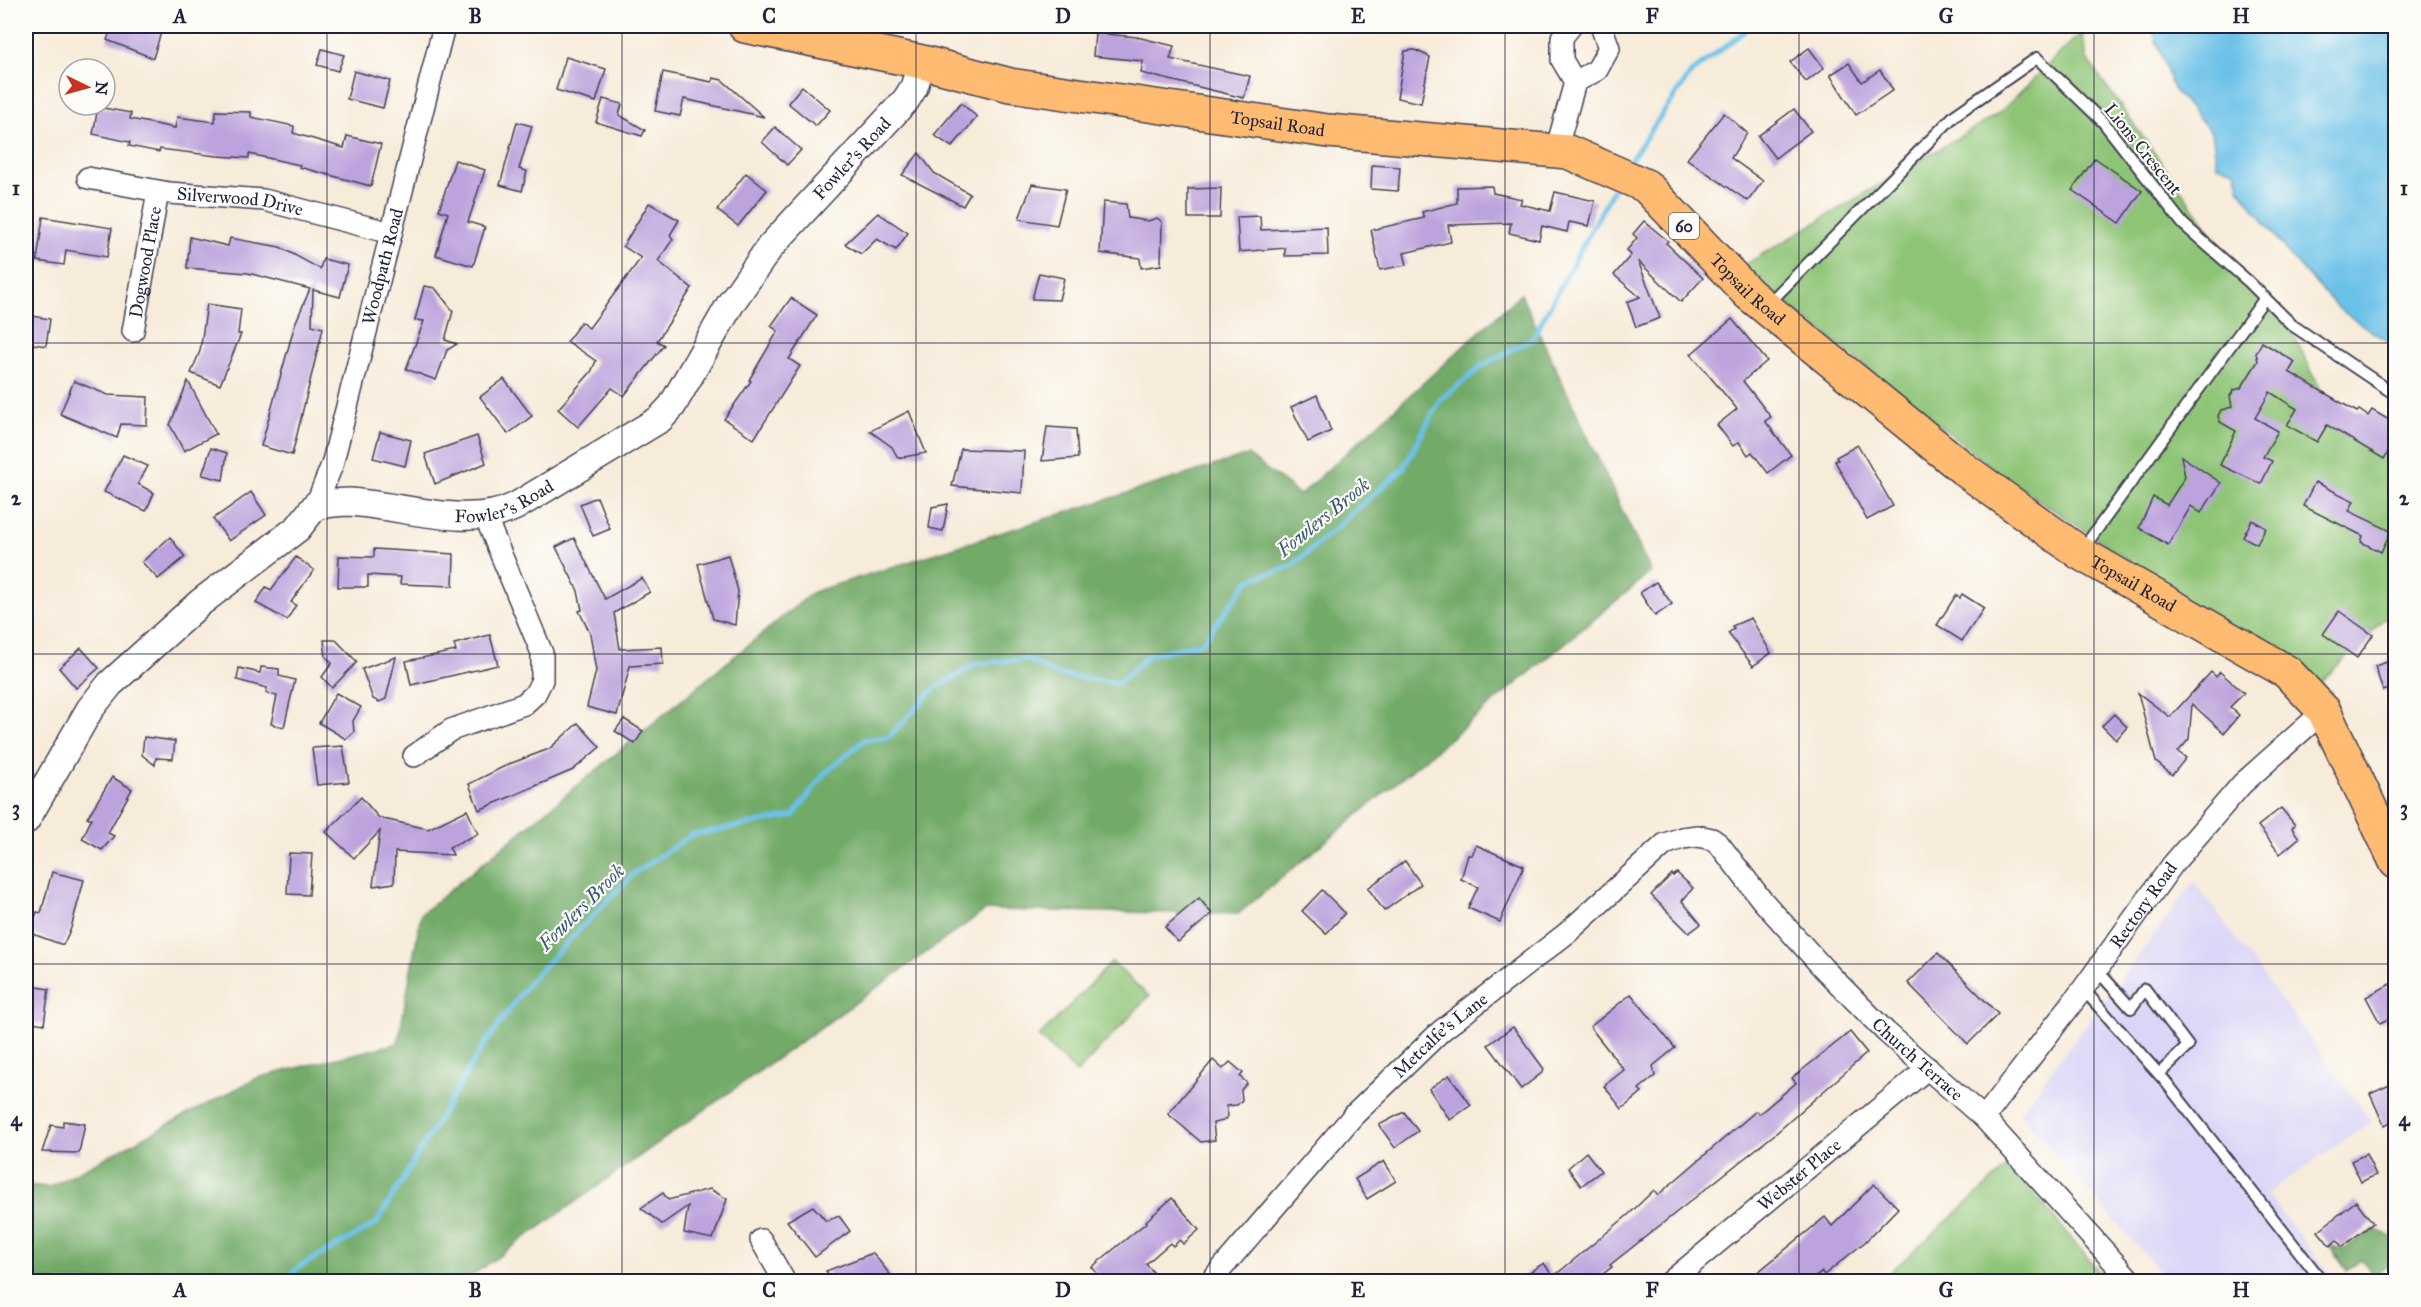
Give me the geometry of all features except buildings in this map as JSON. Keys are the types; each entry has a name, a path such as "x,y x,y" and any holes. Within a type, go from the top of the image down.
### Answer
{"main road":[{"name":"Topsail Road","path":"745,26 922,62 1010,85 1305,128 1568,152 1646,186 1749,294 1965,470 2080,553 2287,672 2324,711 2396,862"}],"street":[{"name":"Woodpath Road","path":"316,505 332,465 444,26"},
{"path":"1556,151 1575,82 1562,60 1562,37 1571,26"},
{"path":"1575,82 1597,70 1609,48 1601,26"},
{"name":"Fowler's Road","path":"316,505 346,502 485,516 516,506 665,415 730,303 761,258 906,100 914,87 922,62"},
{"name":"Silverwood Drive","path":"88,178 158,192 264,200 391,233"},
{"name":"Dogwood Place","path":"133,331 158,192"},
{"path":"26,820 90,709 110,684 201,602 298,528 316,505"},
{"path":"414,756 451,730 518,707 535,694 542,680 542,653 485,516"},
{"name":"Rectory Road","path":"1984,1118 2083,989 2172,864 2242,784 2324,711"},
{"name":"Church Terrace","path":"1705,837 1712,839 1726,852 1789,932 1859,1007 1984,1118 2132,1281"},
{"name":"Metcalfe's Lane","path":"1209,1281 1354,1115 1423,1047 1567,933 1665,844 1682,838 1705,837"},
{"name":"Webster Place","path":"1671,1281 1928,1068"},
{"path":"761,1240 785,1281"}],"lane":[{"name":"Lions Crescent","path":"1765,308 1955,115 2037,58 2103,122 2183,224 2265,298"},
{"path":"2080,553 2265,298 2292,325 2396,395"},
{"path":"2097,970 2130,1008 2145,989 2188,1046 2159,1074"},
{"path":"2083,989 2159,1074 2323,1281"}],"shaded area":[{"path":"2194,882 2372,1122 2266,1194 2336,1281 2168,1281 2019,1113"}],"green space":[{"path":"2082,32 2087,59 2243,277 2290,328 2326,400 2395,434 2395,608 2306,697 2133,563 1999,473 1741,267 1998,114"},
{"path":"1521,294 1651,572 1238,914 986,910 464,1281 26,1281 26,1185 49,1187 257,1078 398,1043 421,914 813,592 1248,455 1300,495"},
{"path":"1112,962 1149,996 1077,1073 1039,1037"},
{"path":"2010,1165 2107,1281 1880,1281"},
{"path":"2376,1229 2395,1239 2395,1261 2373,1275 2362,1259 2347,1271 2330,1246 2345,1249"}],"water":[{"path":"2151,26 2395,26 2395,347 2339,309 2291,257 2240,190 2235,170 2217,165 2212,133 2173,89"}],"waterway":[{"name":"Fowlers Brook","path":"1631,159 1691,73 1751,26"},
{"name":"Fowlers Brook","path":"282,1282 299,1267 376,1224 480,1051 529,982 632,875 691,835 793,816 825,773 864,740 889,737 933,690 978,663 1027,659 1055,674 1118,683 1149,655 1202,643 1249,580 1292,566 1403,469 1440,400 1485,364 1532,339 1613,190"}]}
